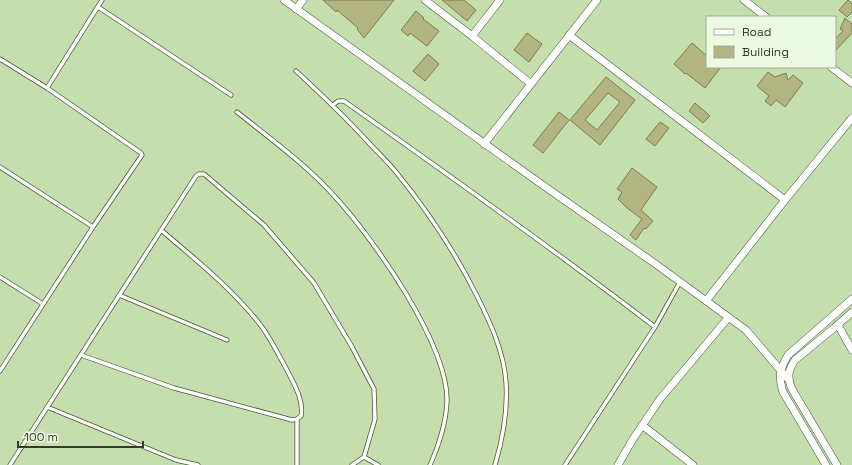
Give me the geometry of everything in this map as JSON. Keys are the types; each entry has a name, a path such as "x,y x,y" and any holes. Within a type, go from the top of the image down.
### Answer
{"street":[{"path":"284,0 746,330 788,379 792,389 837,465"},
{"path":"296,9 303,0"},
{"path":"425,0 531,84"},
{"path":"472,36 500,0"},
{"path":"484,144 597,0"},
{"path":"744,0 765,16"},
{"path":"569,35 785,200"},
{"path":"832,68 852,83"},
{"path":"706,301 785,200 852,118"},
{"path":"826,465 783,392 780,382 781,370 782,365 788,355 852,299"},
{"path":"788,379 791,366 795,360 852,312"},
{"path":"618,465 660,398 728,318"},
{"path":"838,325 852,350"},
{"path":"642,425 691,465"}],"lane":[{"path":"47,88 102,0"},
{"path":"98,7 231,95"},
{"path":"0,59 47,88 141,153 140,158 93,227 0,371"},
{"path":"296,71 333,105 395,171 421,206 465,272 494,334 502,357 506,380 506,410 500,447 494,465"},
{"path":"333,105 344,101 460,182 588,275 655,327"},
{"path":"237,112 296,159 337,199 362,229 422,321 444,374 447,401 444,427 438,448 430,465"},
{"path":"0,168 93,227"},
{"path":"10,465 196,176 199,174 204,174 264,225 314,283 352,347 374,389 375,418 364,457 352,465"},
{"path":"81,355 174,388 292,420 301,416 302,403 266,332 218,278 161,230"},
{"path":"0,277 43,304"},
{"path":"565,465 655,327 680,282"},
{"path":"119,296 227,340"},
{"path":"47,407 176,460 198,465"},
{"path":"297,419 297,465"},
{"path":"364,457 378,465"}],"building":[{"path":"323,0 394,0 364,38 357,29 358,28 337,10 336,12"},
{"path":"442,0 464,0 476,10 467,21"},
{"path":"848,0 852,4 852,12 847,17 839,10"},
{"path":"416,11 424,18 423,19 439,31 427,46 410,33 408,36 401,30"},
{"path":"845,18 852,24 852,33 836,50 836,38 843,31 840,29"},
{"path":"527,33 542,44 529,62 514,50"},
{"path":"692,43 706,55 706,68 720,68 705,88 674,64"},
{"path":"428,54 439,64 425,81 413,71"},
{"path":"768,72 775,77 786,73 788,80 793,75 803,83 785,107 776,100 771,106 765,101 769,96 757,86"},
{"path":"606,77 635,100 600,145 570,120","holes":["608,93 620,102 597,130 585,120"]},
{"path":"695,103 710,116 703,123 689,111"},
{"path":"559,112 569,120 543,153 533,145"},
{"path":"660,122 669,128 655,146 646,139"},
{"path":"632,168 657,187 641,210 653,221 646,229 644,228 636,240 630,235 642,219 618,199 622,192 617,189"}]}
